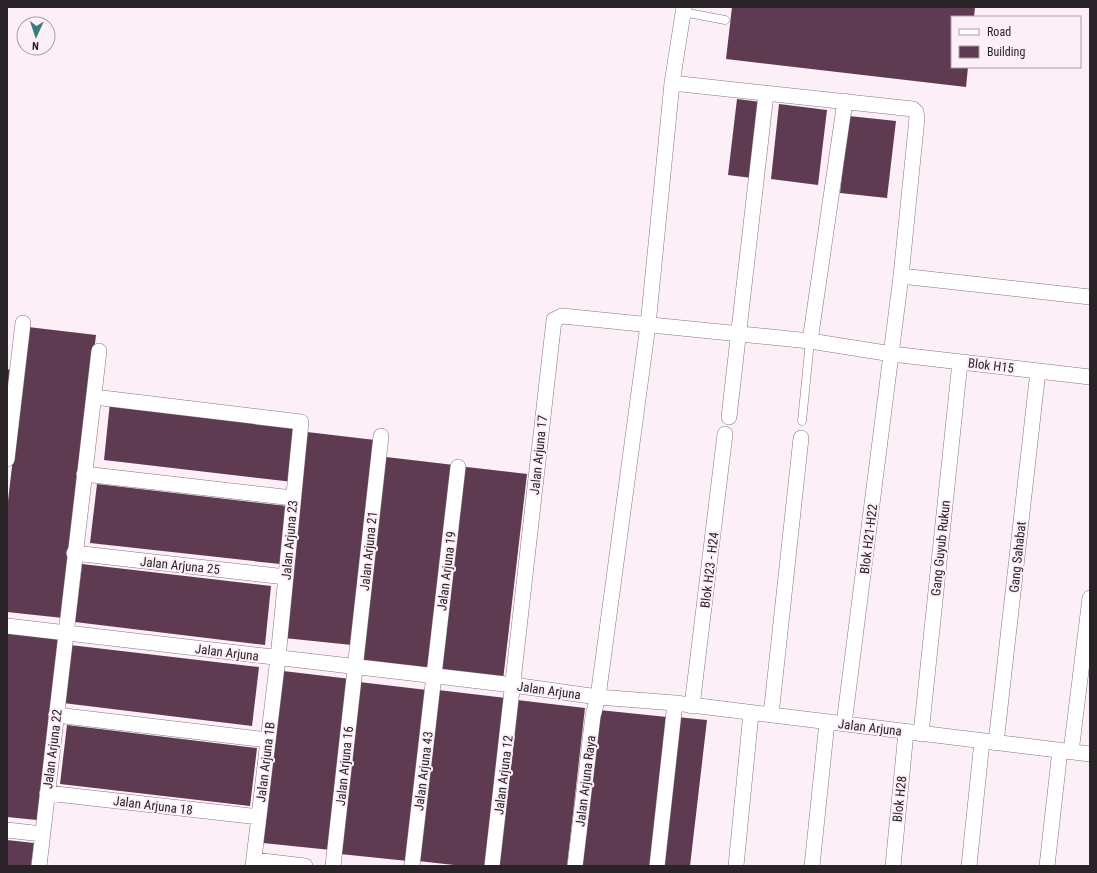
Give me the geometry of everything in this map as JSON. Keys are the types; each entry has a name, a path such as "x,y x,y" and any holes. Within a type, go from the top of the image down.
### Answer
{"street":[{"name":"Jalan Arjuna Raya","path":"575,866 593,716 598,697 648,325 672,83 684,9"},
{"path":"672,83 766,94 845,101 810,341"},
{"path":"729,417 766,94"},
{"name":"Blok H21-H22","path":"844,724 892,354 917,118 916,112 913,110 845,101"},
{"path":"901,276 1090,297"},
{"name":"Jalan Arjuna 17","path":"514,685 554,320 562,316 648,325"},
{"path":"7,459 23,323"},
{"name":"Blok H15","path":"648,325 810,341 892,354 1090,377"},
{"name":"Jalan Arjuna 22","path":"39,866 74,553 99,351"},
{"name":"Gang Guyub Rukun","path":"913,733 960,362"},
{"name":"Gang Sahabat","path":"968,866 989,742 1038,371"},
{"name":"Jalan Arjuna 23","path":"94,397 300,422 278,658"},
{"name":"Blok H23 - H24","path":"692,706 725,434"},
{"name":"Jalan Arjuna 21","path":"355,667 381,436"},
{"path":"771,715 801,438"},
{"name":"Jalan Arjuna 19","path":"434,676 458,467"},
{"path":"84,474 293,498"},
{"name":"Jalan Arjuna 25","path":"74,553 286,577"},
{"path":"1047,866 1090,598"},
{"name":"Jalan Arjuna","path":"7,626 514,685 598,697 771,715 1090,754"},
{"name":"Jalan Arjuna 1B","path":"253,863 278,658"},
{"name":"Jalan Arjuna 16","path":"333,866 355,667"},
{"name":"Jalan Arjuna 43","path":"412,866 434,676"},
{"name":"Jalan Arjuna 12","path":"492,866 514,685"},
{"path":"657,866 675,704"},
{"path":"736,866 751,713"},
{"path":"56,716 268,740"},
{"path":"812,866 827,722"},
{"name":"Blok H28","path":"893,866 913,733"},
{"name":"Jalan Arjuna 18","path":"47,793 259,818"},
{"path":"7,830 42,834"},
{"path":"253,863 305,866"}],"lane":[{"path":"684,9 725,20"},
{"path":"802,421 810,341"}],"building":[{"path":"732,7 975,7 974,16 951,16 951,68 968,68 966,87 726,59"},
{"path":"737,99 761,102 752,178 728,175"},
{"path":"779,104 827,110 818,185 771,179"},
{"path":"849,116 896,121 887,198 840,193"},
{"path":"28,327 96,335 63,618 7,612 7,510"},
{"path":"7,369 10,370 8,389 7,389"},
{"path":"110,402 300,424 293,482 104,460"},
{"path":"307,432 375,440 352,645 284,638"},
{"path":"386,457 454,465 431,670 363,662"},
{"path":"458,466 527,474 503,680 435,672"},
{"path":"97,484 287,506 280,564 90,543"},
{"path":"82,564 271,586 265,645 75,622"},
{"path":"7,633 58,638 37,820 7,817"},
{"path":"70,645 259,667 252,726 63,703"},
{"path":"283,671 351,679 331,850 263,843"},
{"path":"359,682 427,690 408,861 340,854"},
{"path":"438,690 506,698 487,866 463,866 418,861"},
{"path":"517,700 585,708 567,866 498,866"},
{"path":"599,710 667,717 650,866 581,866"},
{"path":"677,717 707,720 690,866 660,866"},
{"path":"67,725 257,748 250,806 60,784"},
{"path":"7,840 34,843 31,866 7,866"}]}
